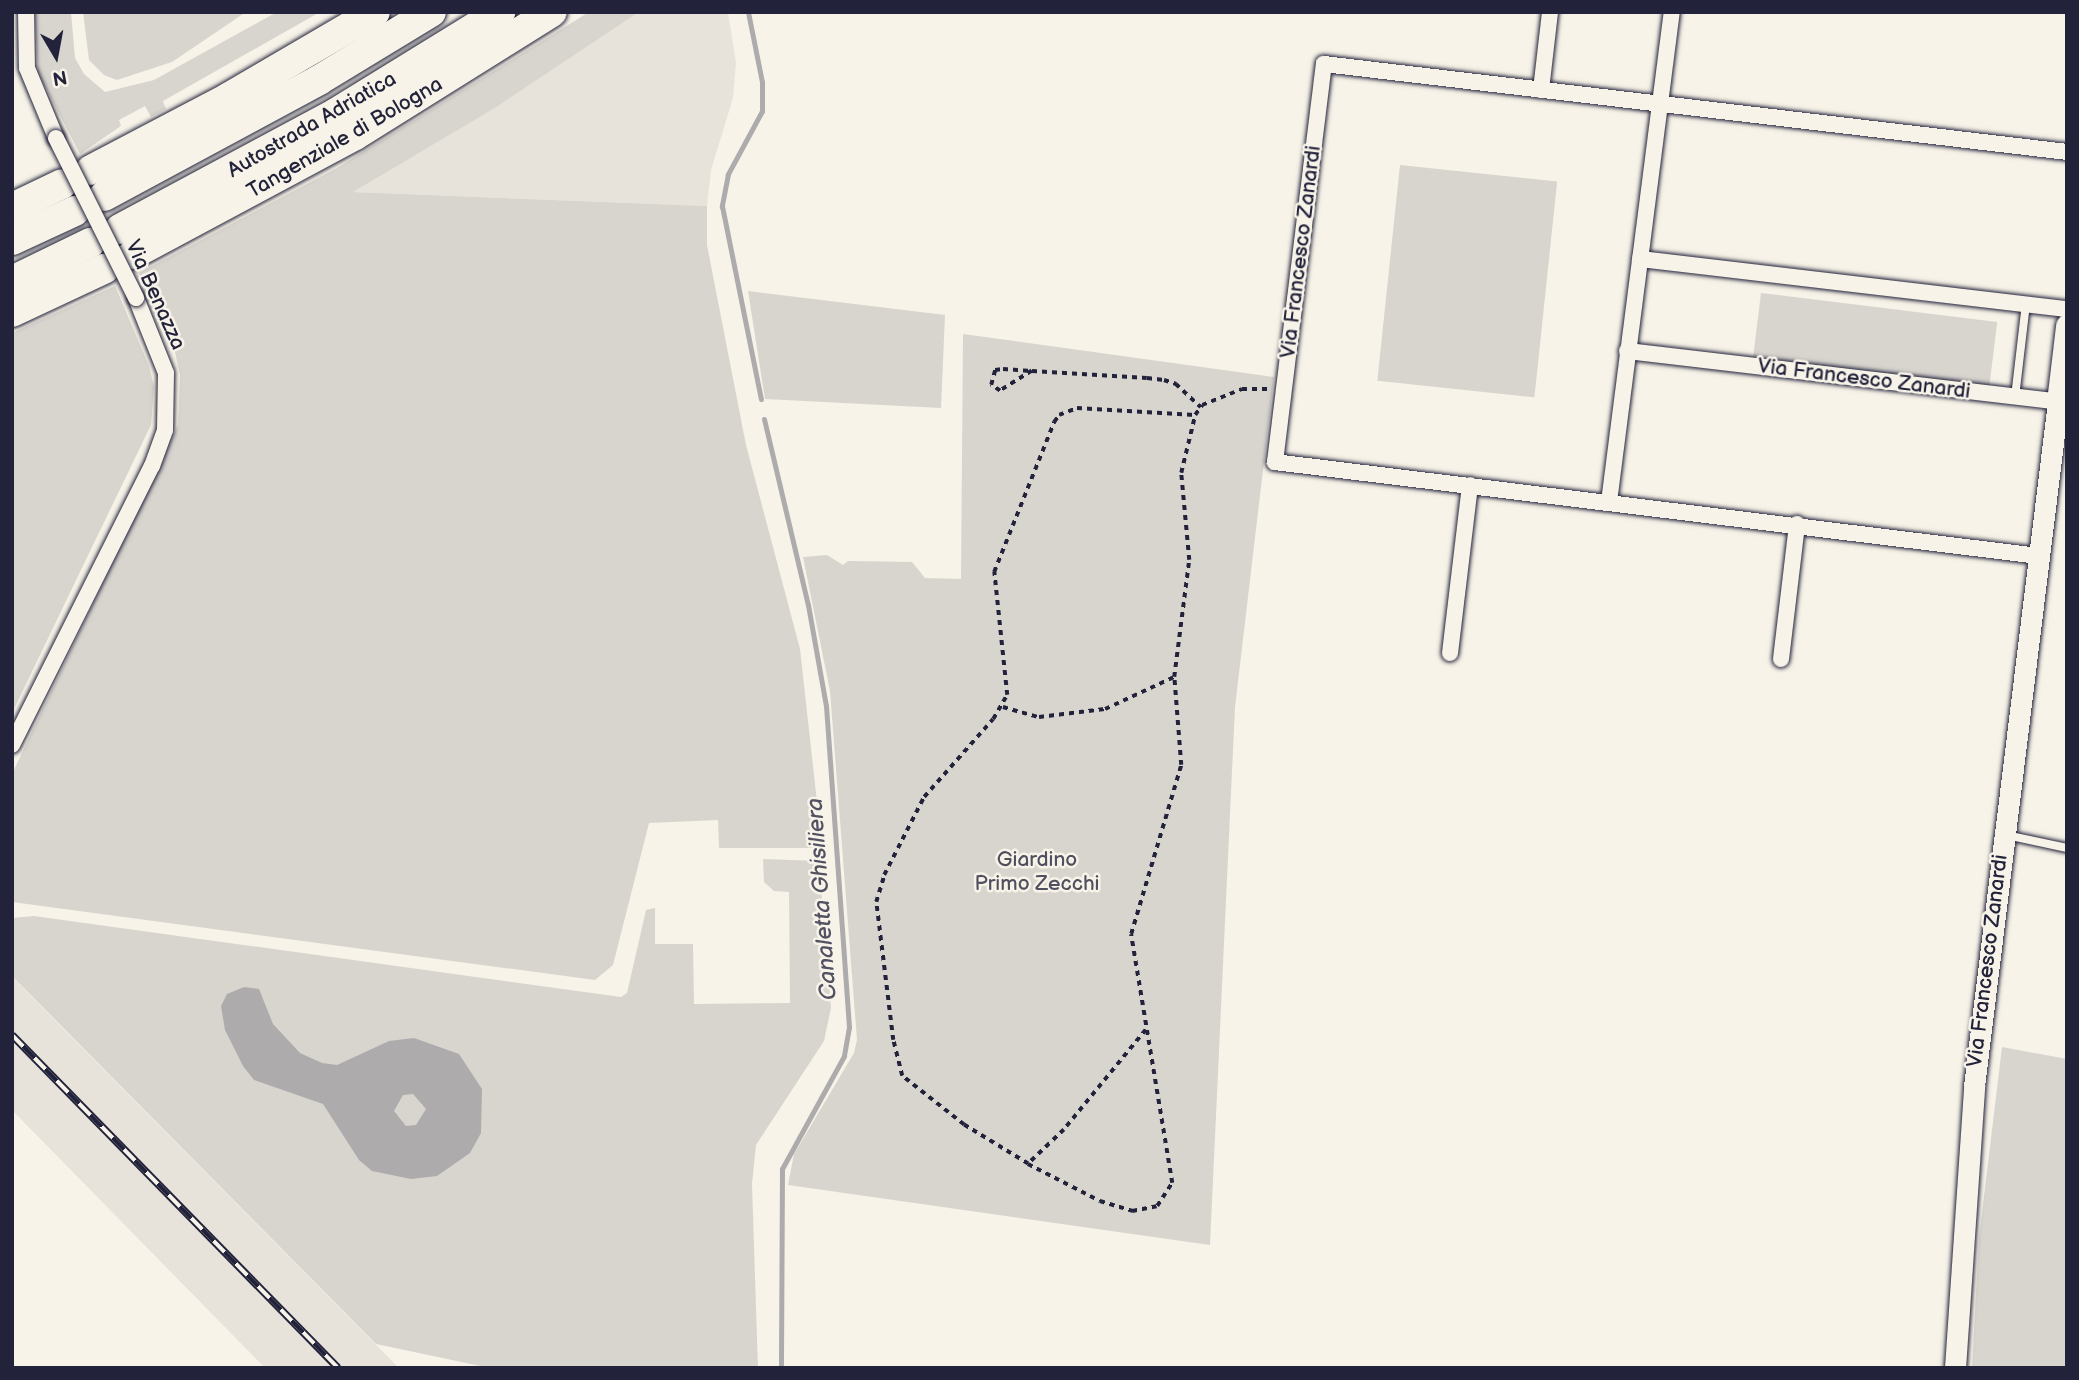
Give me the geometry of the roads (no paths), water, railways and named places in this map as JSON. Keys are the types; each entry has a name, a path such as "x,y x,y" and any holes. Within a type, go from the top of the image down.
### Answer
{"highway":[{"name":"Autostrada Adriatica","path":"375,12 228,98 97,183 319,80 431,12"},
{"name":"Autostrada Adriatica","path":"127,242 500,12"},
{"name":"Tangenziale di Bologna","path":"127,242 355,135 552,12"},
{"path":"12,208 68,197 12,240"},
{"path":"12,281 97,256 12,312"}],"main road":[{"name":"Via Francesco Zanardi","path":"2058,402 2067,326"}],"street":[{"name":"Via Benazza","path":"12,745 152,466 165,430 166,373 136,298 56,138 27,68 26,12"},
{"path":"1541,90 1550,12"},
{"path":"1609,502 1672,12"},
{"name":"Via Francesco Zanardi","path":"2039,556 1797,524 1275,462 1324,64 2067,152"},
{"path":"1640,259 2067,309"},
{"name":"Via Francesco Zanardi","path":"1627,351 2058,402 1973,1086 1955,1368"},
{"path":"1450,653 1471,485"},
{"path":"1780,659 1797,524"}],"lane":[{"path":"2015,397 2026,304"},
{"path":"2003,834 2067,848"}],"waterway":[{"name":"Canaletta Ghisiliera","path":"748,12 762,82 762,111 728,174 722,206 761,399"},
{"name":"Canaletta Ghisiliera","path":"764,419 808,605 826,706 849,1027 844,1056 782,1169 781,1368"}],"railway":[{"path":"12,1035 338,1368"}],"park label":[{"name":"Giardino Primo Zecchi","path":"1037,872"}]}
